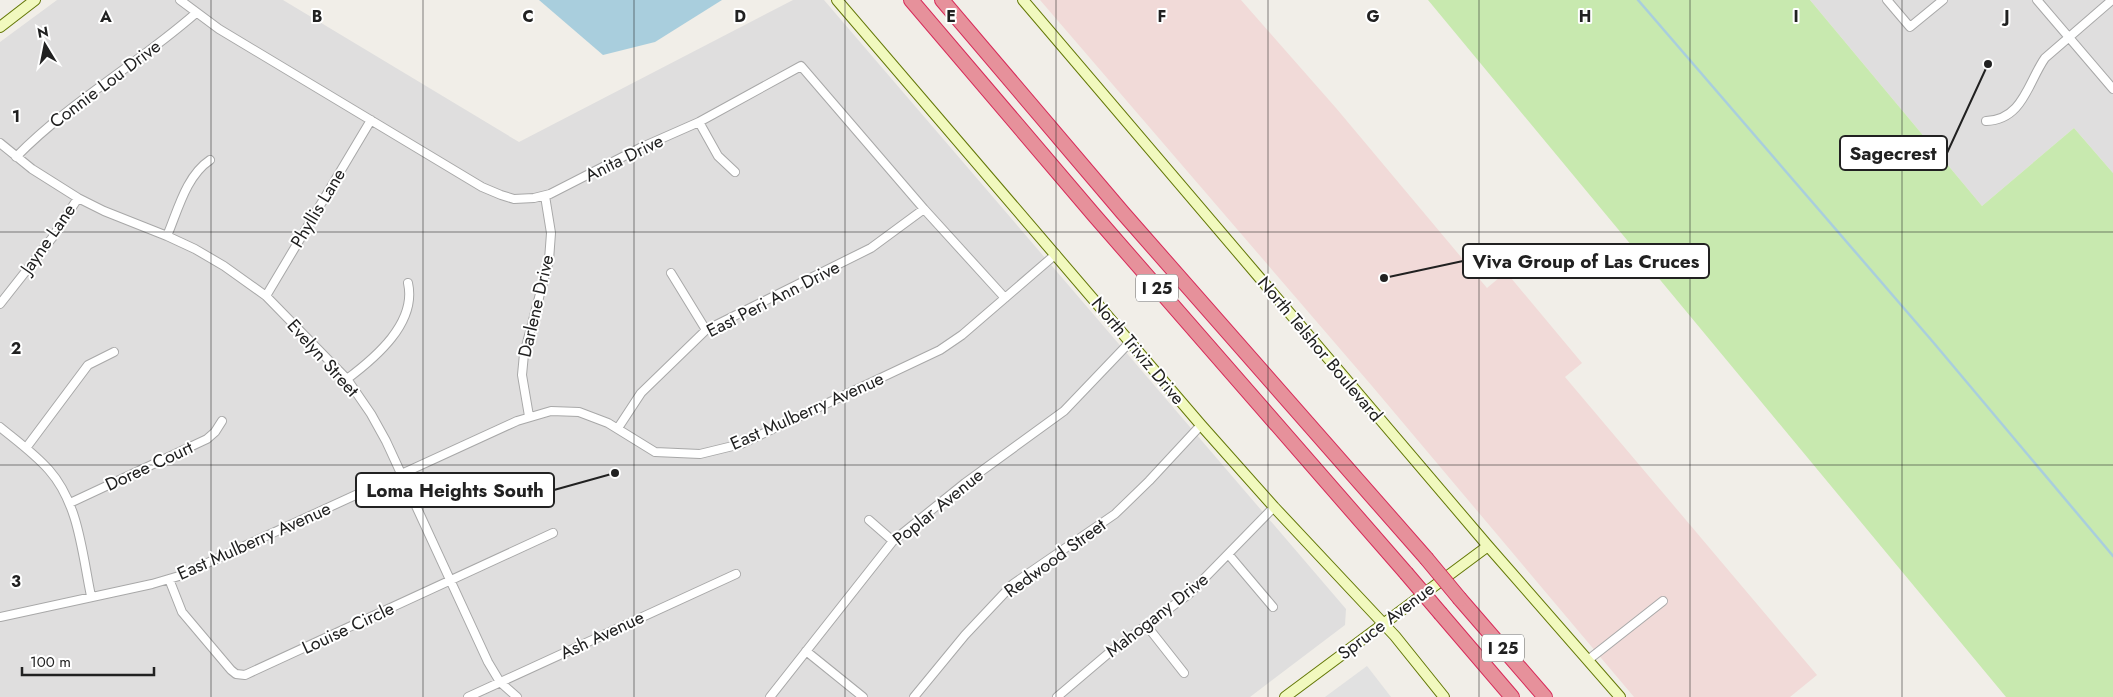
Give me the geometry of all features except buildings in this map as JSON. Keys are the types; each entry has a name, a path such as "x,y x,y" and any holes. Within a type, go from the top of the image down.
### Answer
{"highway":[{"name":"I 25","path":"911,0 1094,215 1512,697"},
{"name":"I 25","path":"942,0 1116,205 1426,558 1545,697"}],"main road":[{"path":"0,26 35,0"},
{"name":"North Triviz Drive","path":"837,0 1201,424 1274,507 1395,636 1444,697"},
{"name":"North Telshor Boulevard","path":"1023,0 1488,546 1620,697"},
{"name":"Spruce Avenue","path":"1285,697 1488,546"}],"street":[{"name":"Anita Drive","path":"180,0 227,34 488,190 514,199 545,196 640,148 699,122 801,66 924,209 1005,298"},
{"path":"1887,0 1910,27 1943,0"},
{"path":"2037,0 2113,89"},
{"path":"1986,121 2004,117 2017,106 2028,93 2045,58 2112,0"},
{"name":"Connie Lou Drive","path":"16,157 45,129 174,32 196,13"},
{"name":"Phyllis Lane","path":"266,296 371,120"},
{"path":"699,122 718,156 735,172"},
{"name":"Evelyn Street","path":"0,143 16,157 78,198 104,211 167,236 214,260 266,296 348,379 378,427 488,662 500,682 517,697"},
{"path":"167,236 190,181 201,167 210,160"},
{"name":"Darlene Drive","path":"529,416 522,375 524,354 549,260 551,233 545,196"},
{"name":"Jayne Lane","path":"0,304 47,245 78,198"},
{"name":"East Peri Ann Drive","path":"618,428 641,393 706,330 871,248 924,209"},
{"name":"East Mulberry Avenue","path":"0,617 169,579 209,564 529,416 551,411 572,411 593,416 618,428 654,452 700,454 741,444 933,354 962,335 1056,254"},
{"path":"671,273 706,330"},
{"path":"348,379 378,353 398,328 410,300 408,283"},
{"name":"Poplar Avenue","path":"770,697 894,540 965,483 1064,411 1130,342"},
{"path":"26,448 88,365 114,352"},
{"name":"Doree Court","path":"70,503 207,439 215,432 222,421"},
{"name":"Redwood Street","path":"914,697 965,634 1013,584 1115,514 1149,481 1201,424"},
{"path":"0,427 26,448 54,476 70,503 77,525 91,596"},
{"name":"Mahogany Drive","path":"1058,697 1110,652 1189,594 1274,507"},
{"path":"869,520 894,540"},
{"name":"Louise Circle","path":"169,579 177,603 185,617 231,670 246,678 553,533"},
{"path":"1229,555 1273,607"},
{"name":"Ash Avenue","path":"468,697 736,574"},
{"path":"1588,660 1663,601"},
{"path":"1147,626 1184,673"},
{"path":"806,651 863,697"}],"shaded area":[{"path":"57,0 283,0 519,142 793,0 824,0 1346,609 1345,625 1250,697 0,697 0,42"},
{"path":"1040,0 1241,0 1336,108 1487,288 1506,272 1582,363 1565,377 1817,675 1790,697 1634,697 1372,386"},
{"path":"1810,0 2113,0 2113,173 2074,128 1982,206"},
{"path":"1367,666 1391,697 1325,697"}],"green space":[{"path":"1428,0 1810,0 1982,206 2074,128 2113,173 2113,697 2006,697"}],"water":[{"path":"539,0 722,0 655,42 603,55"}],"waterway":[{"path":"1638,0 1933,342 2113,556"}],"place":[{"name":"Sagecrest","path":"1988,64"},
{"name":"Viva Group of Las Cruces","path":"1384,278"},
{"name":"Loma Heights South","path":"615,473"}]}
